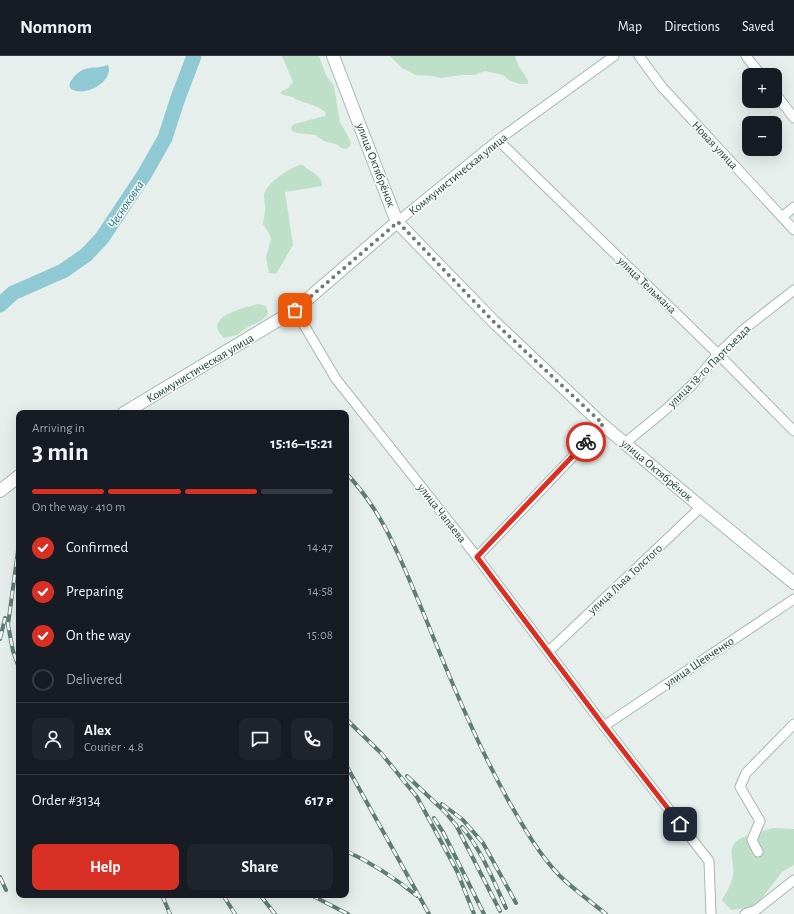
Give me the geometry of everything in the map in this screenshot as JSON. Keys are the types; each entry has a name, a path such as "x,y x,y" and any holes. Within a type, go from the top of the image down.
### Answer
{"street":[{"name":"улица Октябрёнок","path":"333,56 398,222 493,321 603,424 701,507 794,582"},
{"name":"Коммунистическая улица","path":"129,410 295,310 398,222 498,140 614,56"},
{"name":"Новая улица","path":"639,56 662,87 794,230"},
{"path":"746,56 755,68"},
{"path":"782,103 794,118"},
{"name":"улица Тельмана","path":"498,140 794,430"},
{"path":"782,217 794,207"},
{"name":"улица 18-го Партсъезда","path":"625,443 664,411 692,385 718,354 743,330 794,290"},
{"name":"улица Чапаева","path":"295,310 336,379 477,557 604,726 709,861 711,914"},
{"path":"477,557 603,424"},
{"path":"0,491 16,478"},
{"name":"улица Льва Толстого","path":"549,651 701,507"},
{"name":"улица Шевченко","path":"604,726 794,599"},
{"path":"758,852 752,840 760,821 740,787 746,773 794,724"},
{"path":"746,914 756,910 794,880"}],"green space":[{"path":"282,56 319,56 326,75 334,86 340,122 351,142 350,146 346,149 336,144 324,141 315,135 292,131 291,127 294,124 325,116 326,113 318,107 298,101 290,96 280,93 287,89 293,82"},
{"path":"390,56 515,56 518,65 528,80 528,84 519,84 509,80 503,75 485,71 474,75 440,78 416,75 402,68"},
{"path":"299,165 303,165 318,176 322,182 322,186 285,192 293,245 276,274 269,273 266,258 271,239 263,224 265,210 264,195 273,181"},
{"path":"258,304 266,306 268,313 258,323 246,328 238,335 224,338 218,331 218,324 221,319 235,311"},
{"path":"773,828 794,829 794,865 782,872 755,907 731,910 722,900 729,888 732,878 732,847 734,843 741,838"}],"water":[{"path":"108,65 108,76 100,85 82,91 71,89 70,82 81,71"}],"waterway":[{"name":"Чесноковка","path":"0,305 13,293 63,271 86,255 102,238 144,175 165,138 194,56"}],"railway":[{"path":"349,476 371,505 391,539 473,731 519,820 551,867 576,890 606,914"},
{"path":"16,565 8,625 16,660"},
{"path":"0,639 5,618"},
{"path":"349,722 381,753 417,797 457,871 474,914"},
{"path":"349,770 429,914"},
{"path":"407,776 444,811 456,825 500,911"},
{"path":"442,804 463,820 483,843 516,903"},
{"path":"434,818 443,832 484,914"},
{"path":"462,827 469,836 492,876 506,908"},
{"path":"349,853 383,871 417,896"},
{"path":"0,877 6,890"},
{"path":"163,898 170,914"},
{"path":"225,898 235,914"},
{"path":"262,898 275,914"},
{"path":"317,898 348,914"}],"way so far":[{"path":"295,310 398,222 493,321 603,424 586,442"}],"route":[{"path":"586,442 477,557 680,824"}]}
